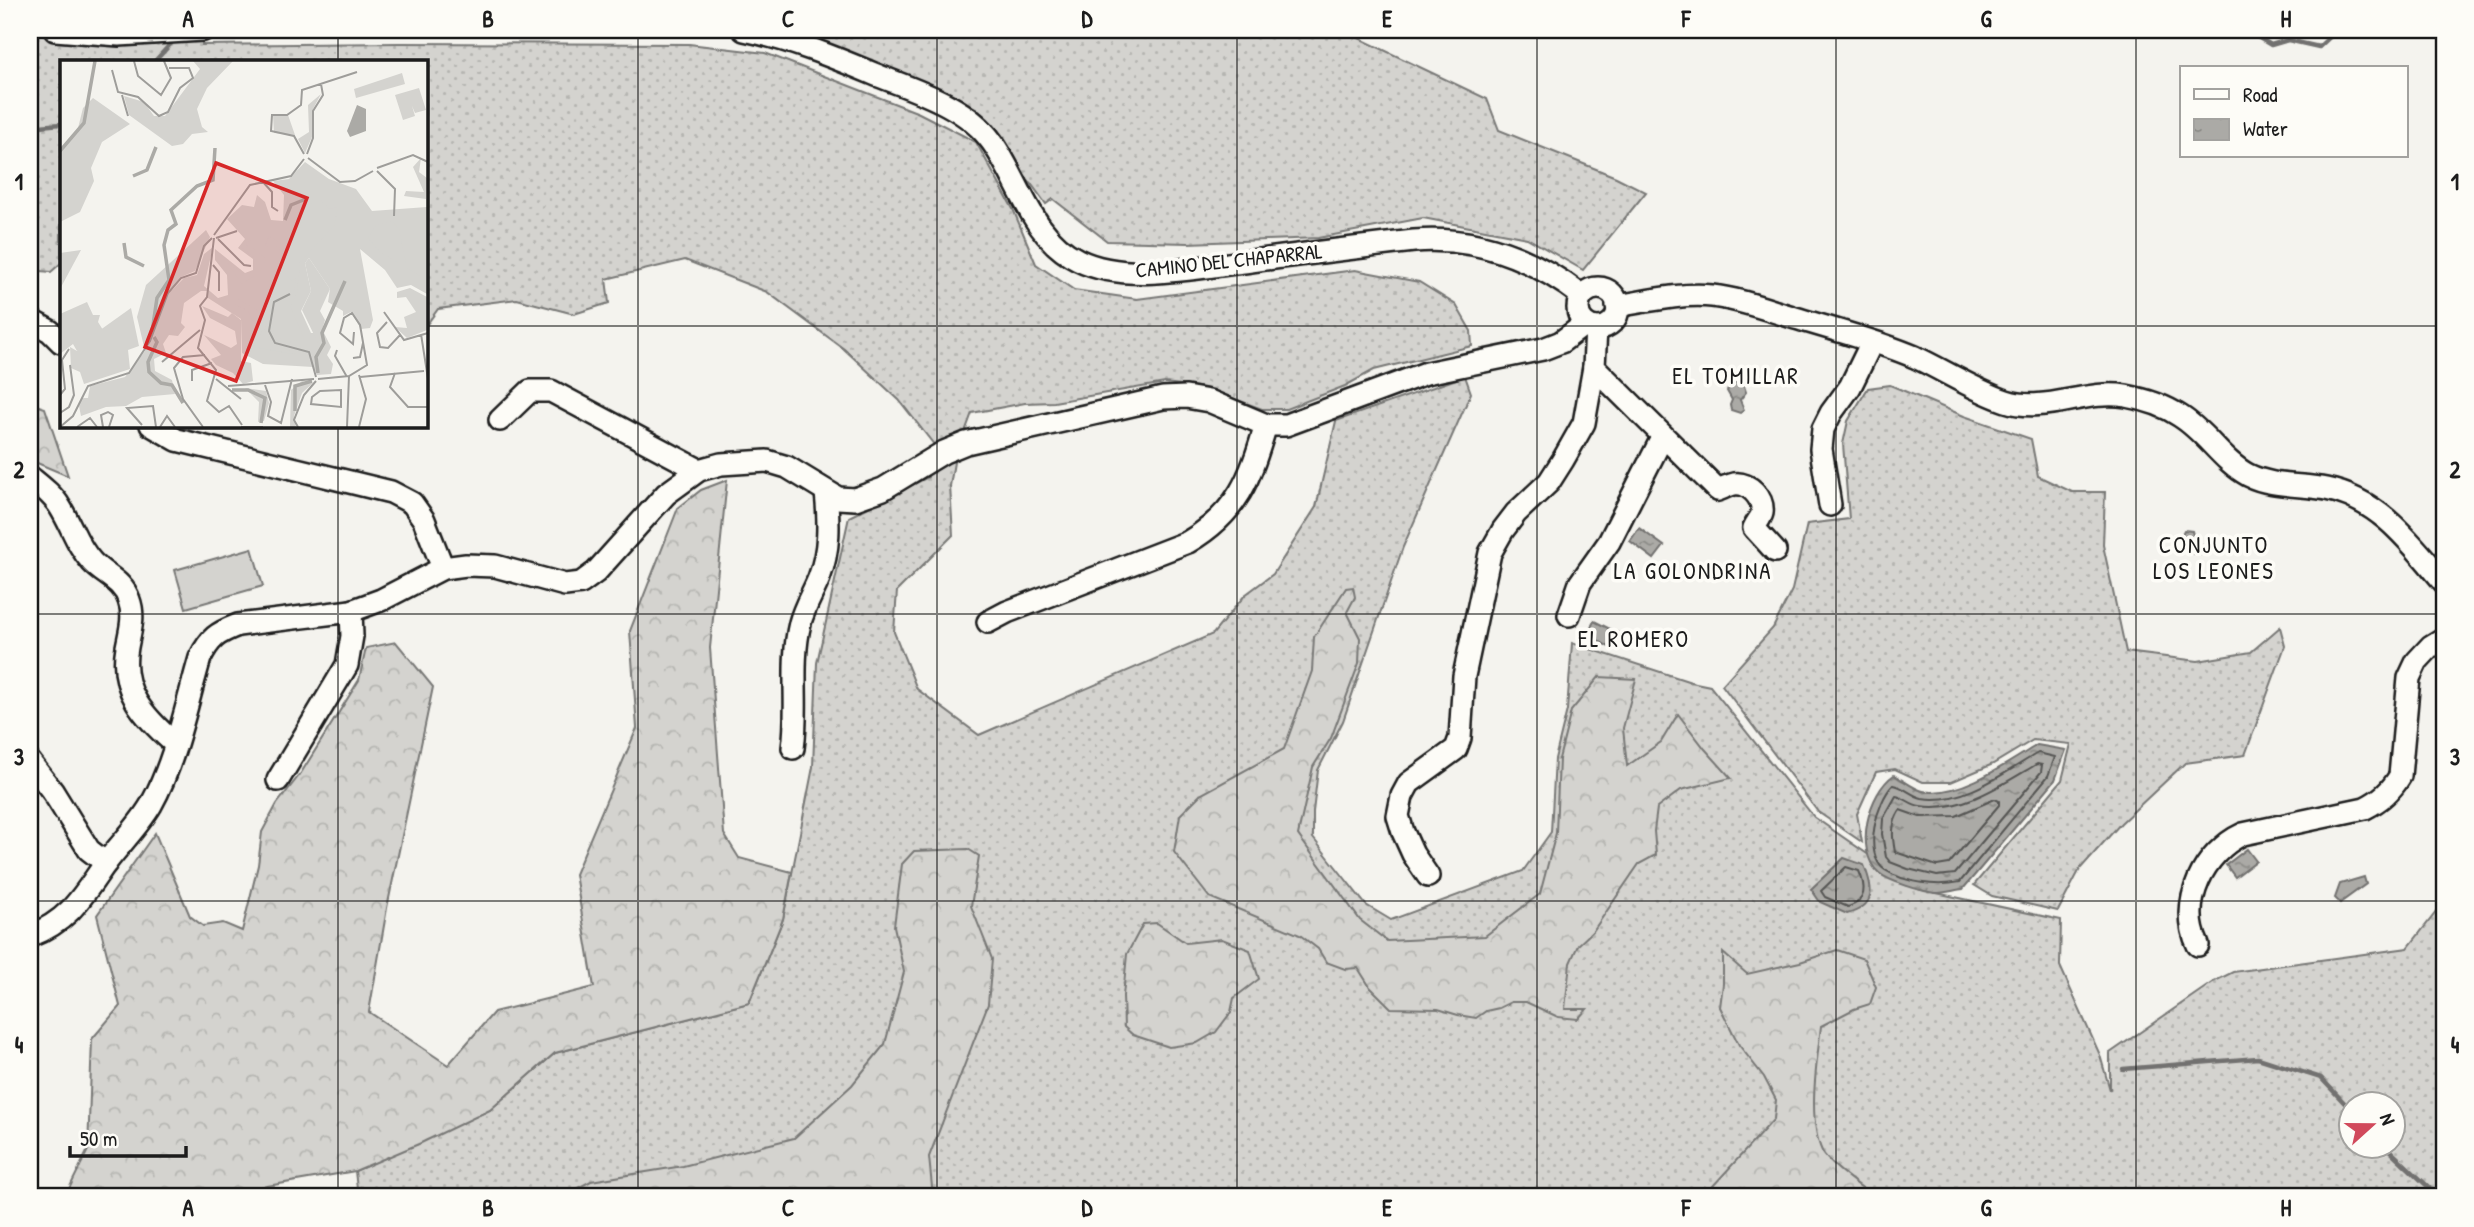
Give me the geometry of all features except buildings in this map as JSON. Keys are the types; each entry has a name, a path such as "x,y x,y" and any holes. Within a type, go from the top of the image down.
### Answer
{"street":[{"path":"55,30 119,35 203,30"},
{"name":"CAMINO DEL CHAPARRAL","path":"744,30 783,38 814,49 907,87 964,115 992,142 1036,221 1048,237 1078,260 1096,267 1115,271 1172,270 1414,241 1454,240 1475,243 1514,255 1559,279 1582,296"},
{"path":"30,936 63,919 78,904 150,806 164,779 200,658 209,641 223,631 250,623 351,611 381,600 443,568 466,565 495,566 565,585 581,583 596,572 666,494 683,479 699,470 721,464 767,461 787,467 838,498 855,499 870,495 944,452 966,443 1152,400 1186,397 1209,401 1266,425 1286,425 1374,390 1426,373 1543,349 1591,326 1612,322 1617,306 1612,294 1606,290 1593,289 1582,296 1579,302 1578,314 1591,326 1594,367 1584,423 1549,482 1516,513 1490,553 1464,676 1460,738 1456,749 1409,783 1402,796 1398,816 1403,832 1428,877"},
{"path":"1617,306 1686,296 1713,296 1872,342 1913,357 1987,393 2028,406 2103,394 2143,400 2180,416 2249,475 2269,482 2326,489 2350,495 2369,505 2389,520 2444,582"},
{"path":"30,320 50,331 60,341"},
{"path":"1830,505 1821,449 1823,429 1831,412 1850,387 1872,342"},
{"path":"1594,367 1718,491 1734,484 1742,484 1755,492 1762,514 1754,528 1775,551"},
{"path":"500,420 530,391 551,391 699,470"},
{"path":"988,622 1007,612 1188,542 1208,530 1226,514 1241,494 1251,474 1266,425"},
{"path":"154,427 177,440 391,492 412,503 424,520 443,568"},
{"path":"1569,615 1580,583 1609,542 1663,436"},
{"path":"30,477 60,506 79,547 95,565 118,581 129,598 133,615 126,656 126,679 138,705 155,726 174,743"},
{"path":"793,748 796,726 796,650 800,623 819,578 827,550 830,526 826,492"},
{"path":"278,780 347,665 352,636 351,611"},
{"path":"2198,945 2193,933 2193,897 2206,867 2226,842 2244,834 2364,808 2378,802 2392,789 2400,776 2409,678 2417,662 2431,646 2444,638"},
{"path":"30,762 53,792 89,850 106,863"}],"green space":[{"path":"30,30 204,30 202,45 689,44 765,53 919,113 976,142 1013,209 1036,264 1074,290 1137,299 1355,270 1419,282 1456,305 1471,331 1472,346 1374,370 1345,386 1286,409 1262,409 1205,388 1165,383 972,413 954,462 950,486 953,535 897,591 894,632 917,689 979,735 1213,634 1245,595 1273,574 1316,507 1336,421 1465,376 1471,393 1403,547 1343,721 1318,770 1313,838 1366,905 1391,920 1523,871 1551,832 1555,759 1567,710 1572,643 1710,686 1814,817 1918,889 2061,920 2060,966 2100,1055 2110,1090 2110,1053 2213,982 2233,972 2408,948 2444,902 2444,1197 358,1197 355,1171 490,1110 555,1053 749,1003 783,919 813,767 817,663 849,517 928,477 935,446 899,400 844,349 767,292 685,260 606,279 609,303 574,314 517,299 438,309 427,324 427,60 60,60 60,264 51,272 30,270"},
{"path":"785,30 1342,30 1487,99 1499,130 1616,177 1646,192 1583,270 1527,238 1423,218 1318,238 1188,243 1107,241 1053,199 1046,204 976,108"},
{"path":"1890,385 1964,416 2031,439 2038,476 2072,492 2105,492 2103,545 2126,652 2198,661 2251,652 2280,627 2285,646 2245,755 2185,763 2121,823 2080,869 2058,911 1992,896 1974,885 2062,780 2071,744 2033,740 1993,764 1951,782 1923,782 1895,769 1876,772 1857,814 1862,842 1818,812 1722,685 1773,628 1792,590 1807,524 1849,519 1843,444 1848,421 1868,388"},
{"path":"30,403 45,408 68,476 30,460"},
{"path":"727,480 710,648 724,834 739,858 792,872 783,919 749,1003 555,1053 490,1110 355,1171 256,1188 253,1197 65,1197 88,1150 92,1039 120,1006 97,915 155,833 190,916 203,926 223,923 242,931 258,865 262,832 277,804 301,773 359,680 366,648 396,642 433,687 387,908 369,1012 448,1065 494,1012 594,987 575,874 637,728 630,631 678,508 701,490"},
{"path":"252,548 263,586 186,608 175,570"},
{"path":"1353,587 1355,597 1347,612 1360,638 1359,663 1331,738 1313,767 1298,835 1360,920 1387,941 1485,936 1540,894 1556,833 1559,759 1571,711 1599,677 1636,679 1623,728 1627,766 1661,742 1678,714 1731,778 1681,790 1657,808 1654,831 1656,855 1639,864 1593,931 1578,945 1570,963 1565,1009 1587,1009 1578,1019 1558,1017 1526,1002 1511,1002 1486,1011 1476,1018 1438,1009 1391,1008 1370,987 1358,968 1345,969 1326,962 1318,949 1300,935 1209,897 1174,852 1180,815 1200,795 1284,749 1312,671 1314,637 1346,588"},
{"path":"968,849 979,856 971,906 992,959 988,1004 929,1157 933,1197 561,1197 591,1181 683,1166 794,1138 852,1085 885,1044 904,972 894,926 902,864 914,851"},
{"path":"1157,923 1186,943 1222,939 1250,950 1259,979 1234,998 1231,1012 1216,1032 1197,1043 1169,1047 1133,1035 1124,1027 1123,996 1127,954 1143,924"},
{"path":"1837,950 1864,959 1876,987 1870,1004 1821,1026 1814,1090 1817,1138 1831,1163 1876,1197 1703,1197 1774,1119 1776,1100 1764,1077 1739,1045 1720,1007 1723,953 1747,974"}],"water":[{"path":"1733,383 1744,386 1746,392 1740,400 1744,410 1740,413 1731,410 1732,400 1727,391"},
{"path":"1639,528 1664,546 1654,559 1630,541"},
{"path":"2184,530 2192,531 2195,543 2203,546 2203,553 2192,553 2182,534"},
{"path":"1594,621 1620,634 1613,649 1587,635"},
{"path":"2037,745 2066,750 2055,780 1963,889 1936,893 1915,888 1884,876 1871,863 1867,850 1867,822 1877,794 1894,775 1923,791 1952,789 1982,777"},
{"path":"2247,849 2256,861 2235,877 2226,865"},
{"path":"1844,858 1864,865 1871,889 1868,902 1847,914 1820,902 1811,889"},
{"path":"2364,877 2366,884 2340,903 2335,898 2340,884"}],"waterway":[{"path":"2246,30 2271,45 2288,40 2319,47 2337,30"},
{"path":"156,60 176,38"},
{"path":"30,127 60,124"},
{"path":"2123,1069 2258,1058 2321,1078 2338,1096"},
{"path":"2400,1160 2439,1197"}],"district":[{"name":"EL TOMILLAR","path":"1736,376"},
{"name":"CONJUNTO LOS LEONES","path":"2214,558"},
{"name":"LA GOLONDRINA","path":"1693,571"},
{"name":"EL ROMERO","path":"1634,639"}]}
